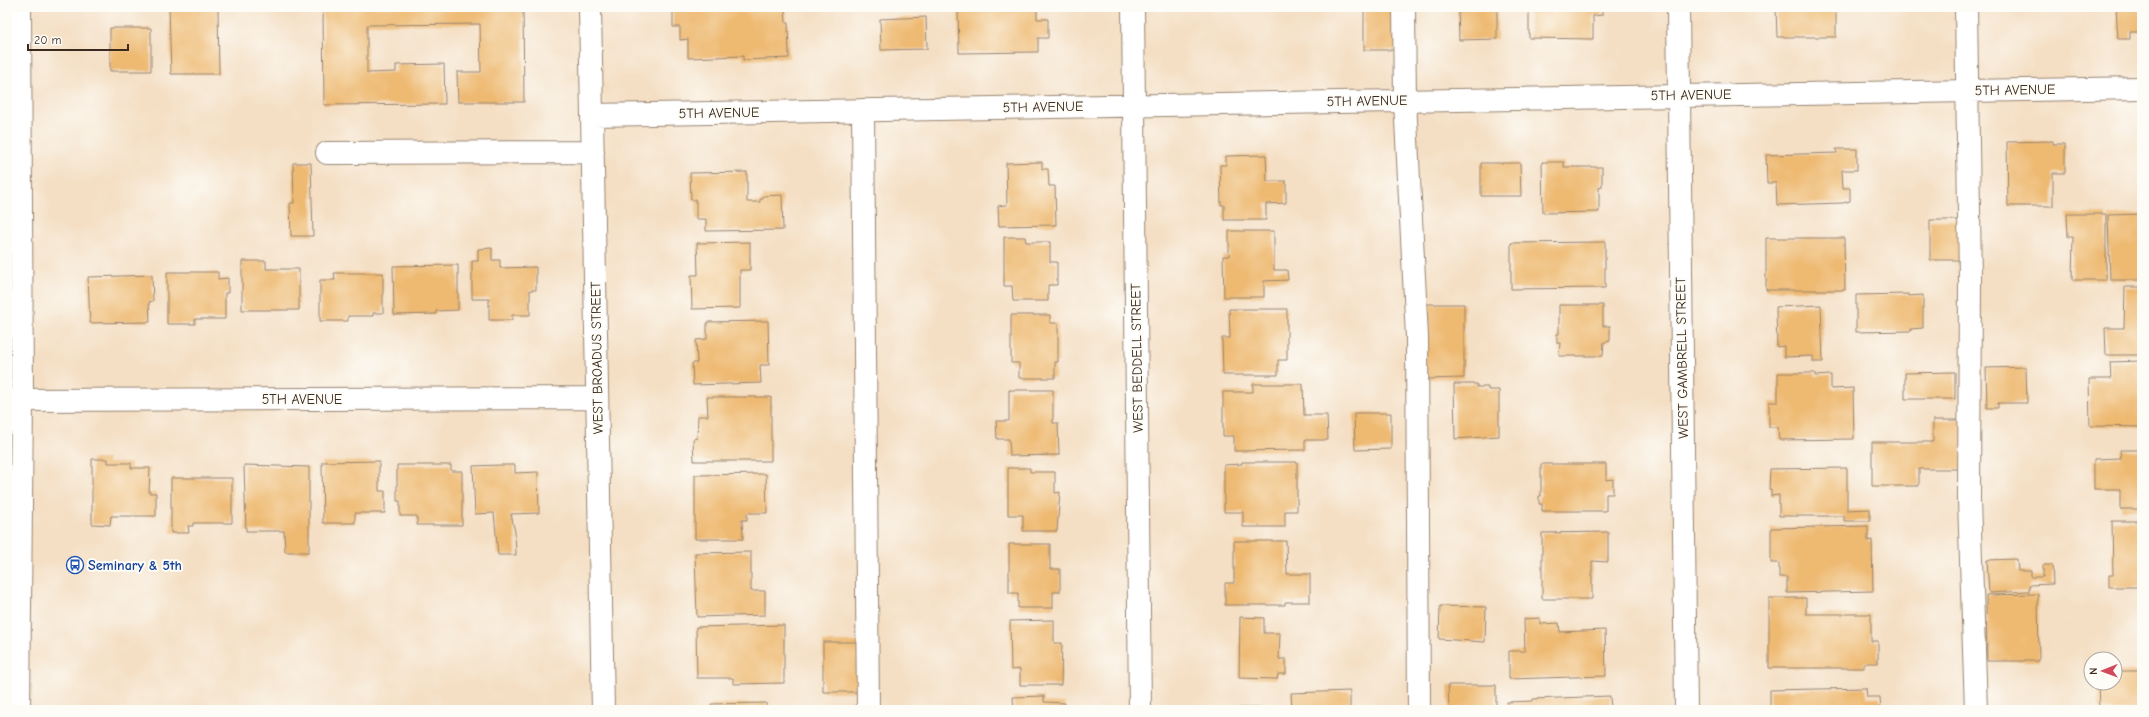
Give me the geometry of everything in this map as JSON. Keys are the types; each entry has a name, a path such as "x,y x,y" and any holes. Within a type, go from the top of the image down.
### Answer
{"street":[{"path":"19,710 14,400 20,7"},
{"name":"WEST BROADUS STREET","path":"590,7 603,710"},
{"name":"WEST BEDDELL STREET","path":"1133,7 1140,710"},
{"path":"1404,7 1405,100 1417,337 1419,710"},
{"name":"WEST GAMBRELL STREET","path":"1678,7 1686,710"},
{"path":"1966,7 1966,91 1970,280 1969,500 1976,710"},
{"name":"5TH AVENUE","path":"592,115 2142,88"},
{"path":"863,110 868,710"},
{"path":"327,153 593,152"},
{"name":"5TH AVENUE","path":"14,400 598,398"}],"building":[{"path":"218,7 219,74 171,74 169,8"},
{"path":"323,7 523,7 524,102 458,102 457,72 481,72 480,24 367,25 367,73 396,72 396,65 444,64 445,104 324,105"},
{"path":"673,7 785,7 786,23 788,23 789,58 743,60 743,56 688,58 688,39 680,40 680,27 673,27"},
{"path":"958,7 1037,7 1037,19 1048,19 1048,38 1038,38 1038,52 959,53"},
{"path":"1364,7 1399,7 1398,50 1364,50"},
{"path":"1458,7 1497,7 1497,39 1459,40"},
{"path":"1529,7 1602,7 1602,15 1593,16 1593,39 1529,38"},
{"path":"1776,7 1836,7 1836,37 1777,37"},
{"path":"2116,7 2142,7 2142,32 2130,32 2130,39 2118,39"},
{"path":"926,17 927,49 881,50 880,19"},
{"path":"110,28 151,28 151,71 110,71"},
{"path":"2053,141 2053,144 2065,144 2065,173 2053,173 2053,206 2008,206 2007,142"},
{"path":"1836,149 1857,149 1857,170 1842,170 1843,188 1850,188 1850,201 1843,203 1777,205 1776,183 1767,183 1766,155 1837,153"},
{"path":"1266,155 1267,181 1286,181 1286,203 1266,204 1266,220 1224,220 1224,205 1221,205 1220,165 1226,165 1226,156"},
{"path":"1042,162 1042,169 1048,169 1049,186 1055,186 1056,225 999,226 998,206 1007,205 1006,163"},
{"path":"1542,162 1564,162 1564,167 1602,167 1602,187 1599,188 1599,212 1543,213"},
{"path":"293,163 311,163 313,236 291,236 290,203 294,203"},
{"path":"1481,163 1520,163 1521,196 1481,196"},
{"path":"747,172 747,202 760,202 760,199 763,199 763,196 782,195 783,230 706,231 706,219 696,219 696,200 691,200 690,173"},
{"path":"2067,214 2106,214 2106,280 2072,280 2073,237 2068,237"},
{"path":"2142,214 2142,280 2110,280 2108,215"},
{"path":"1930,220 1965,220 1965,260 1930,260"},
{"path":"1229,231 1274,231 1274,270 1287,270 1288,280 1264,281 1264,297 1224,297 1223,256 1229,256"},
{"path":"1004,237 1025,237 1026,242 1050,242 1050,262 1057,262 1057,285 1048,285 1048,301 1013,301 1012,286 1004,286"},
{"path":"1766,238 1844,238 1845,290 1766,290"},
{"path":"750,242 750,270 740,270 740,308 692,309 691,275 698,275 697,243"},
{"path":"1605,242 1605,288 1511,289 1511,243"},
{"path":"492,248 492,260 500,260 500,268 536,267 536,290 530,290 530,315 512,315 512,320 489,320 489,299 472,299 472,261 478,261 478,249"},
{"path":"242,261 266,261 266,269 299,269 299,310 242,310"},
{"path":"458,265 458,310 436,311 436,314 394,315 393,266"},
{"path":"167,272 218,272 218,279 228,278 228,293 225,293 225,319 195,319 195,324 167,324"},
{"path":"334,273 383,273 383,313 373,313 373,316 348,316 348,321 320,321 320,280 335,280"},
{"path":"152,275 153,301 149,302 150,322 90,323 88,277"},
{"path":"2125,287 2142,287 2142,355 2106,355 2105,328 2124,328"},
{"path":"1908,294 1908,296 1923,295 1923,328 1911,329 1911,331 1856,332 1856,295"},
{"path":"1425,304 1464,304 1464,378 1425,379"},
{"path":"1559,305 1603,305 1603,326 1610,326 1610,341 1604,342 1603,356 1559,356 1560,343 1557,343 1557,334 1559,334"},
{"path":"1821,305 1823,362 1813,362 1813,356 1784,357 1784,346 1777,347 1776,307"},
{"path":"1229,309 1287,309 1287,360 1278,360 1278,375 1223,375 1222,338 1230,338"},
{"path":"1011,315 1050,315 1050,323 1058,323 1058,362 1055,362 1055,378 1019,378 1019,363 1011,363"},
{"path":"768,321 769,365 760,365 761,383 693,385 692,363 697,363 696,340 707,339 707,322"},
{"path":"2142,361 2142,427 2090,426 2089,379 2111,379 2110,362"},
{"path":"2026,367 2027,403 1998,403 1998,408 1987,408 1986,368"},
{"path":"1955,372 1955,399 1905,399 1905,373"},
{"path":"1778,373 1815,373 1815,376 1831,375 1831,389 1853,388 1854,439 1779,440 1778,427 1769,427 1769,402 1778,402"},
{"path":"1253,384 1303,384 1304,415 1327,415 1328,440 1305,440 1305,450 1234,451 1234,436 1223,436 1223,392 1253,392"},
{"path":"1454,384 1477,384 1477,387 1488,387 1488,390 1499,390 1499,436 1455,439"},
{"path":"1009,390 1053,390 1053,423 1058,423 1059,455 1010,456 1009,439 997,439 996,421 1009,421"},
{"path":"707,397 771,397 771,461 694,461 693,439 697,438 698,416 708,416"},
{"path":"1354,413 1391,413 1391,449 1355,450"},
{"path":"1933,420 1962,420 1962,469 1919,469 1919,486 1872,486 1872,442 1933,442"},
{"path":"2120,450 2142,450 2142,509 2120,509 2120,489 2094,489 2094,459 2121,458"},
{"path":"92,459 108,459 108,463 131,463 131,468 150,468 149,493 156,493 156,516 111,516 110,525 92,524"},
{"path":"379,461 379,491 385,491 385,513 355,513 355,523 323,523 322,462"},
{"path":"1242,462 1297,462 1297,511 1285,511 1285,527 1243,527 1243,512 1224,512 1224,465 1242,464"},
{"path":"1541,464 1606,464 1606,480 1613,479 1613,494 1606,494 1606,511 1542,511 1542,504 1539,504 1539,496 1541,496"},
{"path":"244,465 309,467 309,552 285,552 284,531 246,531"},
{"path":"397,465 451,465 451,471 462,471 462,525 417,525 417,516 400,516 400,501 397,501"},
{"path":"515,465 515,473 538,472 539,513 511,514 515,532 516,555 498,555 494,513 475,514 473,466"},
{"path":"1008,468 1030,468 1030,472 1055,472 1055,493 1060,492 1057,531 1023,531 1023,515 1008,515"},
{"path":"1847,468 1847,510 1870,509 1870,521 1844,521 1844,516 1779,516 1779,495 1771,496 1771,489 1769,489 1770,469"},
{"path":"766,474 767,513 747,513 747,520 742,520 743,539 695,539 695,475"},
{"path":"171,478 232,478 232,523 193,523 193,526 188,526 189,533 171,533"},
{"path":"2112,521 2142,521 2142,585 2140,587 2109,587 2109,575 2113,575"},
{"path":"1868,526 1868,541 1872,540 1873,591 1787,593 1787,577 1779,577 1779,563 1771,563 1771,528"},
{"path":"1608,532 1608,562 1592,561 1592,599 1542,599 1542,533"},
{"path":"1234,541 1286,541 1287,574 1310,574 1310,602 1285,602 1285,605 1225,605 1225,583 1234,583"},
{"path":"1009,544 1050,544 1050,569 1060,569 1060,592 1053,592 1053,608 1018,608 1018,593 1009,593"},
{"path":"751,552 751,591 765,591 765,615 697,617 695,553"},
{"path":"2017,559 2018,571 2031,571 2031,577 2043,577 2043,565 2052,565 2053,584 2029,585 2029,591 1989,593 1987,560"},
{"path":"2038,594 2039,661 1987,661 1986,595"},
{"path":"1769,598 1806,598 1806,614 1871,614 1871,641 1878,641 1878,663 1864,663 1864,668 1769,668"},
{"path":"1440,606 1486,607 1485,642 1439,639"},
{"path":"1240,617 1264,618 1264,633 1280,633 1279,659 1286,659 1286,674 1278,674 1277,679 1239,678"},
{"path":"1540,618 1540,624 1559,623 1560,632 1605,630 1606,676 1509,679 1509,651 1525,651 1524,619"},
{"path":"1054,620 1054,643 1062,643 1061,685 1020,685 1020,669 1011,670 1010,621"},
{"path":"784,625 784,683 733,684 733,678 697,678 696,627"},
{"path":"823,642 860,642 860,692 823,692"},
{"path":"2123,671 2142,671 2142,710 2099,710 2098,691 2123,691"},
{"path":"1448,685 1496,685 1496,710 1449,710"},
{"path":"1866,688 1867,697 1880,697 1881,710 1770,710 1770,690"},
{"path":"1350,691 1350,710 1292,710 1291,693"},
{"path":"1044,696 1044,702 1065,703 1065,710 1014,710 1013,697"},
{"path":"1610,696 1611,710 1507,710 1507,702 1533,701 1533,699"},
{"path":"766,703 766,710 711,710 711,704"},
{"path":"1239,708 1279,708 1279,710 1239,710"}],"place":[{"name":"Seminary & 5th","path":"75,565"}]}
